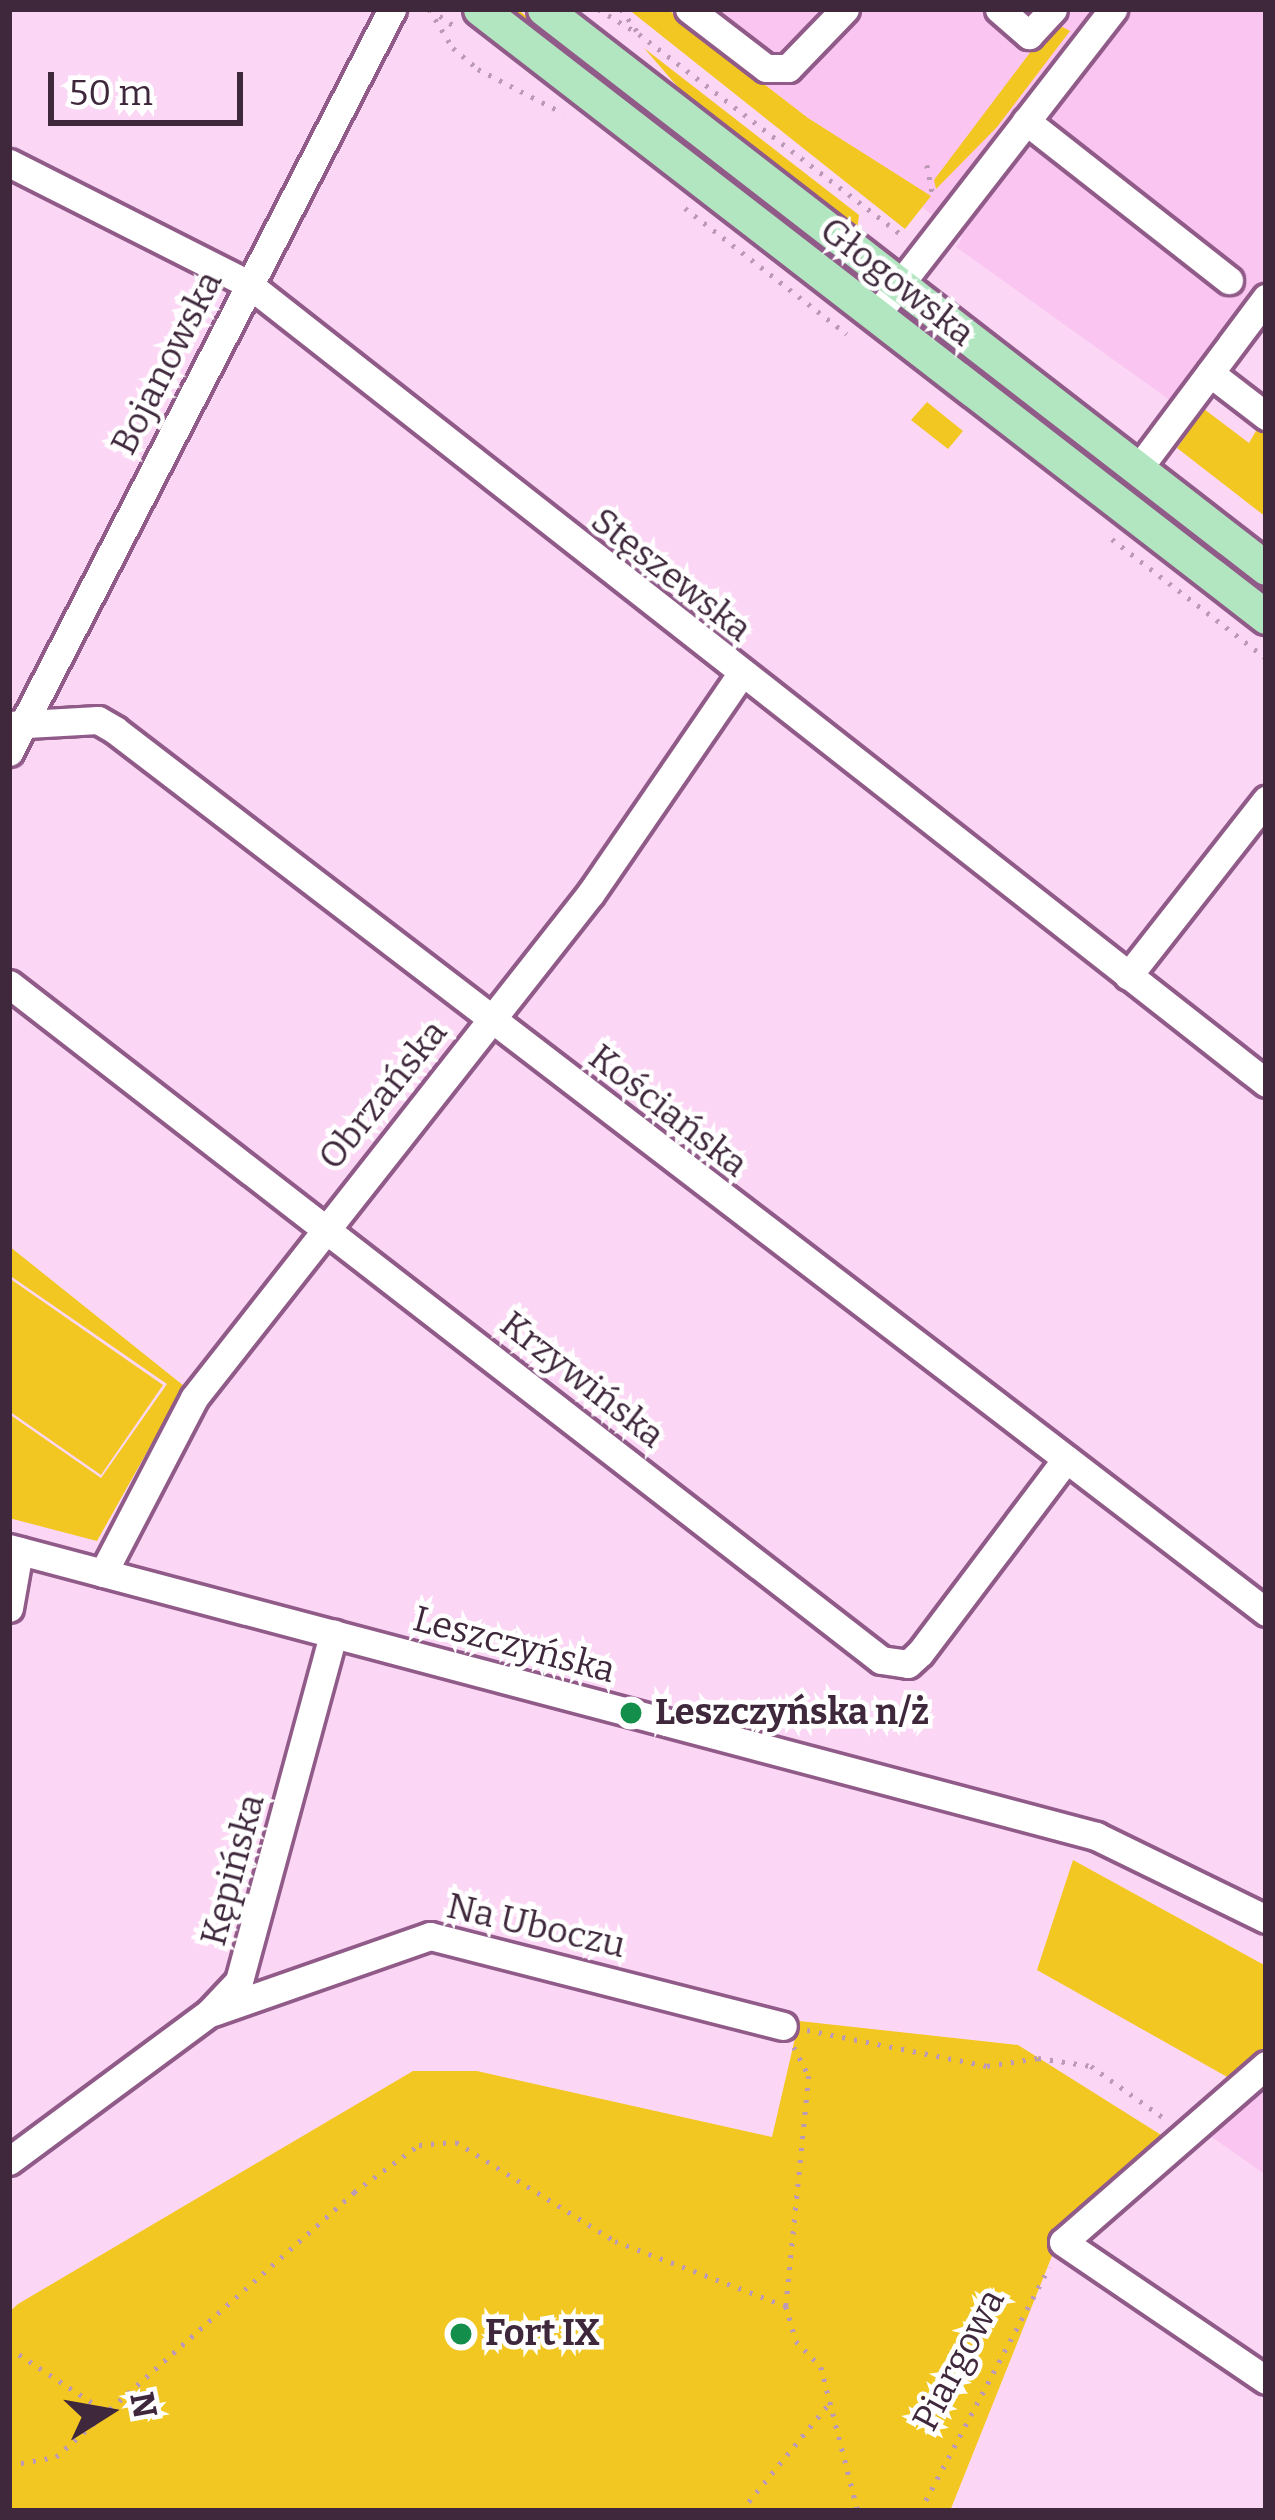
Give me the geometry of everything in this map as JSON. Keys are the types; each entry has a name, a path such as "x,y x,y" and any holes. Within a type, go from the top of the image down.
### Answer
{"main road":[{"name":"Głogowska","path":"480,9 863,325 1266,617"},
{"name":"Głogowska","path":"544,9 1266,568"}],"street":[{"name":"Bojanowska","path":"9,752 16,724 392,9"},
{"path":"689,9 766,68 788,68 845,9"},
{"path":"999,9 1029,35 1053,9"},
{"path":"863,325 1026,121 1097,14"},
{"path":"1026,121 1229,280"},
{"name":"Stęszewska","path":"9,163 247,284 1266,1083"},
{"path":"1138,469 1210,373 1256,333 1266,298"},
{"path":"1210,373 1266,416"},
{"name":"Obrzańska","path":"103,1573 194,1398 324,1223 591,893 740,675"},
{"name":"Kościańska","path":"16,724 98,720 115,730 1266,1612"},
{"path":"1128,976 1266,800"},
{"name":"Krzywińska","path":"9,984 894,1665 920,1653 1066,1459"},
{"path":"9,1608 14,1549"},
{"name":"Leszczyńska","path":"14,1549 1096,1836 1266,1919"},
{"name":"Kępińska","path":"9,2161 231,1994 247,1963 333,1634"},
{"name":"Na Uboczu","path":"209,2013 430,1936 783,2026"},
{"path":"1266,2065 1063,2242 1266,2380"}],"path":[{"path":"429,9 453,49 478,69 580,127"},
{"path":"598,9 639,34 924,251"},
{"path":"621,9 639,34"},
{"path":"927,165 934,198"},
{"path":"668,195 863,325"},
{"path":"1094,525 1266,658"},
{"path":"783,2026 987,2066 1038,2058 1091,2066 1191,2134"},
{"path":"783,2026 809,2076 786,2306 796,2341 821,2367 827,2406 858,2511"},
{"path":"9,2465 56,2457 354,2192 419,2145 456,2142 615,2241 786,2306"},
{"name":"Piargowa","path":"920,2511 1063,2242"},
{"path":"9,2348 108,2413"},
{"path":"740,2511 827,2406"}],"shaded area":[{"path":"508,9 517,9 835,255 831,260"},
{"path":"628,9 667,9 808,118 931,196 905,229"},
{"path":"667,9 1266,9 1266,280 1174,403 956,247 962,238"},
{"path":"1053,22 1070,31 997,127 936,189 934,180"},
{"path":"644,48 859,215 857,230 690,101"},
{"path":"922,322 1266,589 1266,597 919,328"},
{"path":"927,402 963,431 948,449 911,420"},
{"path":"1204,409 1249,443 1260,424 1266,429 1266,517 1177,448"},
{"path":"9,1246 184,1386 97,1541 9,1518 9,1414 101,1478 167,1384 9,1275"},
{"path":"9,1278 163,1385 101,1475 9,1411"},
{"path":"1073,1860 1266,1966 1266,2046 1229,2078 1037,1970"},
{"path":"799,2021 1018,2045 1166,2138 1058,2241 950,2511 9,2511 9,2312 18,2304 413,2071 477,2071 772,2137"},
{"path":"1266,2083 1266,2175 1206,2133"}],"place":[{"name":"Leszczyńska n/ż","path":"631,1713"},
{"name":"Fort IX","path":"461,2334"}]}
